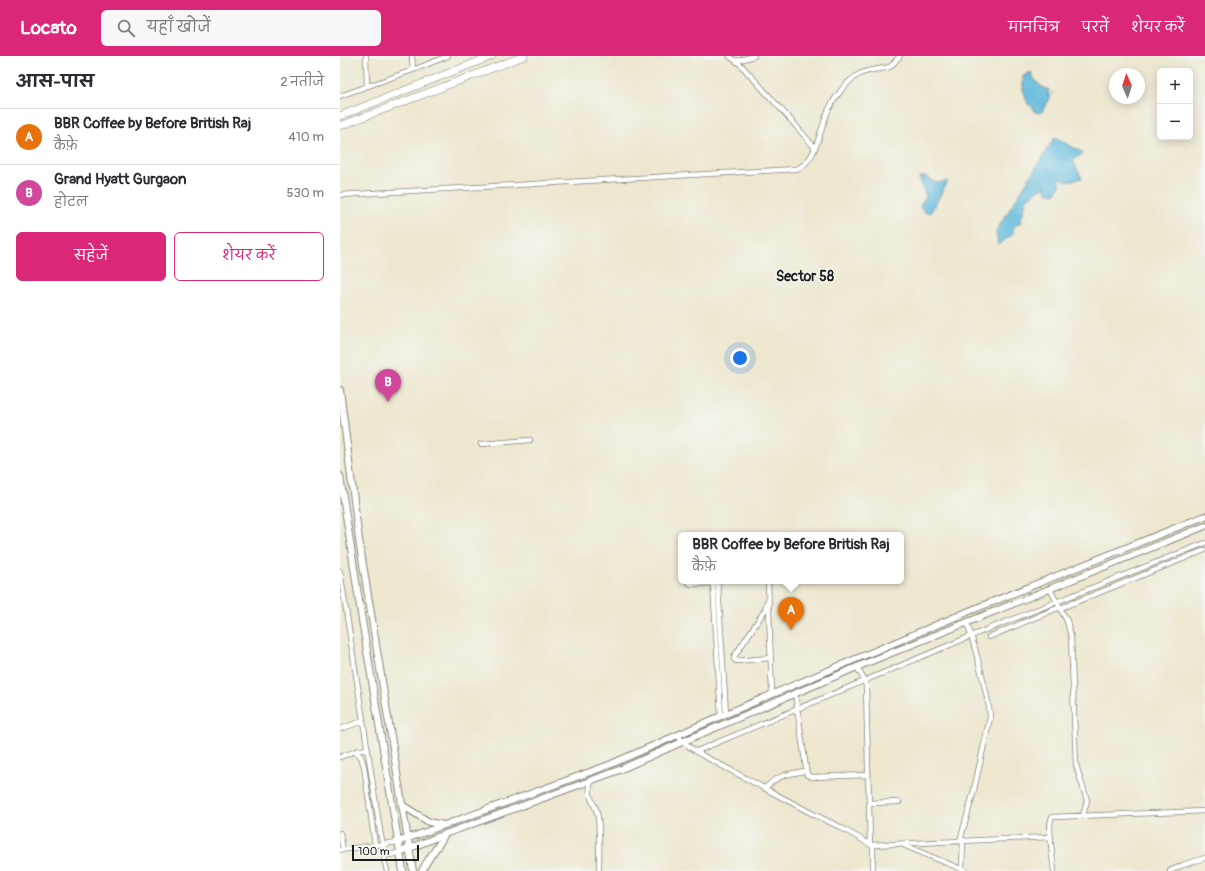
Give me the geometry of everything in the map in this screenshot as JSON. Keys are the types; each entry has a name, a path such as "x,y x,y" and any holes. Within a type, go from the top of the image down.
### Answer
{"main road":[{"path":"340,116 492,56"},
{"path":"341,127 524,56"}],"street":[{"path":"366,56 367,86"},
{"path":"412,56 413,70"},
{"path":"340,96 448,56"},
{"path":"730,56 736,60 815,148"},
{"path":"736,60 754,56"},
{"path":"340,195 796,169 806,164 815,148 828,110 846,84 868,70 890,67 900,56"},
{"path":"340,390 359,540 413,871"},
{"path":"481,444 530,440"},
{"path":"340,476 359,606 403,871"},
{"path":"340,833 341,850 398,842 609,765 1004,597 1205,516"},
{"path":"340,571 382,844 384,851 391,855 629,766 857,667 1205,526"},
{"path":"697,751 972,636 1205,543"},
{"path":"989,637 1060,607 1205,550"},
{"path":"718,584 717,612 724,715"},
{"path":"768,584 772,695"},
{"path":"1050,589 1069,626 1071,638 1076,765 1087,800 1083,816"},
{"path":"768,601 766,603 765,610 734,657 736,661 770,658"},
{"path":"902,844 963,870 962,841 990,718 988,703 972,636 967,623"},
{"path":"857,667 866,687 867,775 873,871"},
{"path":"795,693 805,771 807,775 812,777 867,775"},
{"path":"340,729 363,721"},
{"path":"678,735 682,742 688,744 697,751 871,845 1051,837"},
{"path":"340,757 367,748"},
{"path":"356,751 361,757 364,766 376,845"},
{"path":"765,788 782,776 805,771"},
{"path":"591,781 589,791 590,797 598,816 600,871"},
{"path":"869,803 899,802"},
{"path":"402,805 429,822 445,825"},
{"path":"1054,871 1051,818 1205,811"},
{"path":"422,871 427,860 439,845 445,834"},
{"path":"386,871 384,859 387,854"},
{"path":"1170,871 1205,858"}],"water":[{"path":"1031,72 1038,83 1049,90 1049,97 1053,92 1041,113 1035,112 1033,107 1028,104 1023,89 1023,76"},
{"path":"1055,137 1083,153 1073,161 1082,178 1067,182 1060,177 1060,186 1055,194 1048,193 1045,186 1027,198 1020,223 1013,227 1013,234 998,245 996,231"},
{"path":"919,177 927,177 936,183 948,181 931,212 925,213 920,206 926,196"}],"place":[{"name":"Grand Hyatt Gurgaon","path":"388,402"},
{"name":"BBR Coffee by Before British Raj","path":"791,630"}],"district":[{"name":"Sector 58","path":"805,276"}]}
